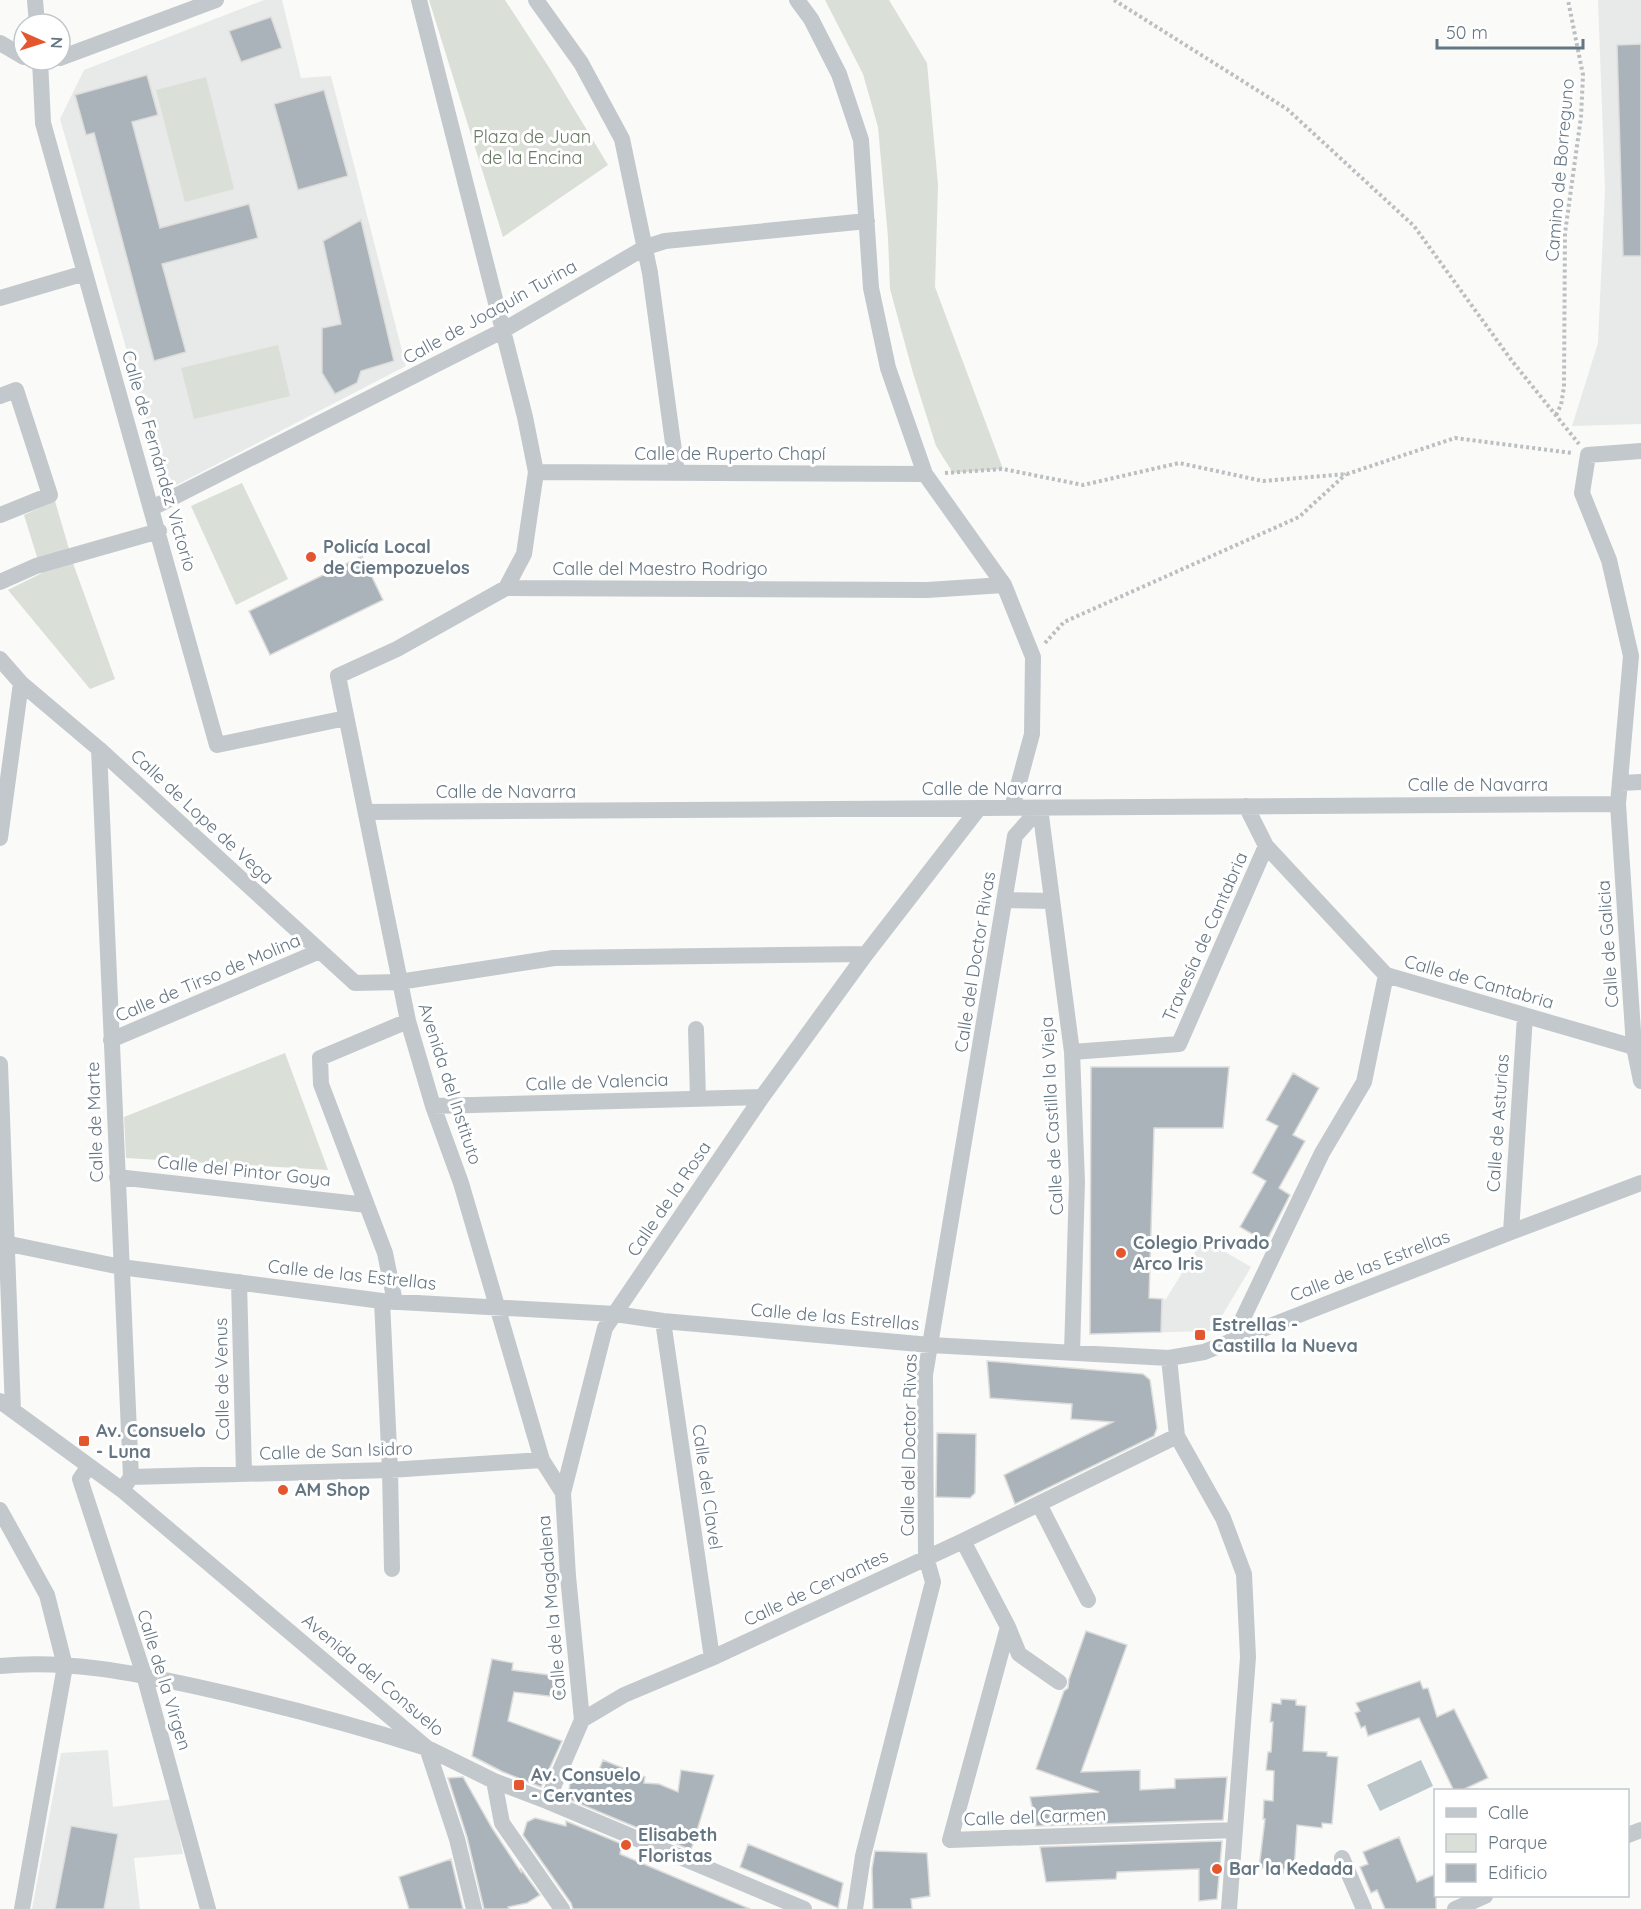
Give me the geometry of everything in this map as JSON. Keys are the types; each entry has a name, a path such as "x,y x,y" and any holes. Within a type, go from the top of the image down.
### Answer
{"street":[{"path":"72,54 216,0"},
{"path":"419,0 525,417 536,472 524,554 506,588"},
{"path":"536,0 581,63 622,140 646,247 677,473"},
{"path":"797,0 811,19 839,74 861,140 871,288 888,368 925,474 1004,585 1033,657 1032,735 1012,808"},
{"name":"Calle de Fernández Victorio","path":"42,72 44,123 217,745 346,718"},
{"name":"Calle de Joaquín Turina","path":"152,508 502,331 646,247 665,241 867,221"},
{"path":"0,298 85,273"},
{"path":"0,396 16,390 50,495 0,515"},
{"path":"1588,455 1641,451"},
{"name":"Calle de Galicia","path":"1588,455 1582,493 1609,560 1631,656 1618,804 1641,1081"},
{"name":"Calle de Ruperto Chapí","path":"536,472 925,474"},
{"path":"0,582 36,566 159,531"},
{"name":"Calle del Maestro Rodrigo","path":"338,676 397,649 506,588 927,590 1004,585"},
{"name":"Calle de Lope de Vega","path":"0,659 21,683 99,749 355,983 399,982"},
{"name":"Avenida del Instituto","path":"338,676 408,1022 433,1106 461,1183 542,1460 563,1493"},
{"path":"0,838 21,683"},
{"name":"Calle de Marte","path":"99,749 121,1267 127,1484"},
{"path":"1620,783 1641,782"},
{"name":"Calle de Navarra","path":"366,812 1618,804"},
{"name":"Calle de Cantabria","path":"1246,806 1266,846 1386,975 1638,1046"},
{"name":"Calle de la Rosa","path":"563,1493 605,1328 762,1097 866,954 979,808"},
{"name":"Calle del Doctor Rivas","path":"855,1909 863,1856 933,1582 926,1557 925,1375 1015,836 1040,808"},
{"name":"Calle de Castilla la Vieja","path":"1040,808 1072,1052 1077,1182 1072,1353"},
{"name":"Travesía de Cantabria","path":"1072,1052 1179,1044 1266,846"},
{"path":"1006,900 1052,901"},
{"name":"Calle de Tirso de Molina","path":"111,1040 320,951"},
{"path":"399,982 554,958 866,954"},
{"path":"1232,1341 1322,1153 1364,1082 1386,975"},
{"name":"Calle de Asturias","path":"1511,1232 1525,1016"},
{"name":"Calle del Pintor Goya","path":"392,1569 388,1302 385,1252 321,1084 320,1058 408,1022"},
{"path":"696,1029 699,1099"},
{"path":"0,1064 7,1406"},
{"name":"Calle de Valencia","path":"433,1106 762,1097"},
{"name":"Calle del Pintor Goya","path":"117,1177 367,1205"},
{"name":"Calle de las Estrellas","path":"3,1242 121,1267 388,1302 498,1306 615,1314 663,1321 930,1345 1169,1358 1204,1352 1641,1183"},
{"name":"Calle de Venus","path":"239,1282 244,1474"},
{"name":"Calle del Clavel","path":"663,1321 712,1658"},
{"path":"1169,1358 1177,1436 1223,1518 1244,1574 1248,1657 1229,1909"},
{"name":"Avenida del Consuelo","path":"7,1406 89,1466 127,1484 427,1748 494,1781 804,1909"},
{"name":"Calle de Cervantes","path":"582,1720 624,1695 712,1658 963,1541 1177,1436"},
{"name":"Calle de San Isidro","path":"127,1484 244,1474 390,1470 542,1460"},
{"name":"Calle de la Virgen","path":"89,1466 80,1479 144,1675 208,1909"},
{"name":"Calle de la Magdalena","path":"563,1493 568,1587 582,1720"},
{"path":"1039,1504 1088,1600"},
{"path":"0,1510 6,1530 47,1595 65,1666 22,1909"},
{"path":"963,1541 1008,1627 1019,1654 1059,1682"},
{"name":"Calle del Carmen","path":"1008,1627 950,1840 1235,1830"},
{"path":"0,1666 19,1664 65,1666 144,1675 268,1703 427,1748 457,1839 474,1909"},
{"path":"547,1801 582,1720"},
{"path":"494,1781 502,1823 562,1909"},
{"path":"1342,1858 1364,1909"},
{"path":"1455,1909 1483,1897"}],"path":[{"path":"1114,0 1287,109 1414,226 1512,361 1588,455"},
{"name":"Camino de Borreguno","path":"1556,415 1561,405 1564,387 1565,233 1581,117 1583,75 1568,0"},
{"path":"925,474 1003,469 1083,484 1179,463 1263,481 1347,474 1455,438 1588,455"},
{"path":"1033,657 1064,622 1299,518 1347,474"}],"shaded area":[{"path":"264,0 282,0 301,78 331,76 406,366 167,490 60,119 84,70"},
{"path":"1598,0 1641,0 1641,424 1572,426 1598,343 1605,190"},
{"name":"Colegio Privado Arco Iris","path":"1092,1146 1154,1147 1149,1298 1166,1299 1203,1239 1251,1267 1213,1331 1090,1334"},
{"path":"108,1750 113,1807 172,1799 183,1854 134,1858 140,1909 32,1909 61,1753"},
{"path":"1421,1760 1433,1786 1380,1811 1367,1785"}],"green space":[{"name":"Plaza de Juan de la Encina","path":"429,0 505,0 608,165 503,237"},
{"path":"825,0 889,0 927,63 938,185 935,287 1003,469 953,473 936,446 890,289 888,237 878,127 863,74"},
{"path":"206,77 234,189 185,202 156,90"},
{"path":"278,345 290,396 194,419 181,368"},
{"path":"242,483 288,579 236,605 191,506"},
{"path":"55,501 74,566 115,679 90,689 8,590 42,573 24,515"},
{"path":"285,1053 328,1170 126,1158 124,1117"}],"building":[{"path":"271,17 282,48 241,62 229,31"},
{"path":"1641,44 1641,256 1623,256 1617,45"},
{"path":"147,75 158,115 132,122 160,228 249,204 258,238 162,264 186,352 154,361 94,133 86,135 75,95"},
{"path":"324,90 348,176 298,190 274,104"},
{"path":"361,220 394,361 361,371 357,383 335,394 322,373 322,328 341,324 323,241"},
{"path":"362,556 383,600 270,655 249,611"},
{"path":"1091,1067 1229,1067 1223,1128 1154,1128 1149,1298 1162,1299 1161,1332 1090,1334"},
{"path":"1293,1073 1319,1088 1293,1135 1305,1141 1279,1188 1290,1195 1266,1242 1240,1227 1266,1181 1252,1173 1278,1126 1266,1120"},
{"path":"987,1361 1143,1374 1150,1380 1157,1428 1154,1436 1015,1504 1004,1475 1113,1422 1071,1419 1072,1404 990,1398"},
{"path":"937,1433 976,1434 975,1493 970,1498 936,1497"},
{"path":"1086,1631 1127,1645 1081,1772 1140,1770 1140,1790 1175,1788 1175,1779 1227,1777 1223,1820 1036,1826 1030,1797 1099,1792 1036,1769 1064,1691 1068,1688"},
{"path":"492,1659 513,1663 512,1670 564,1677 566,1698 514,1692 508,1721 562,1741 541,1787 503,1772 472,1756"},
{"path":"1420,1681 1423,1689 1428,1688 1437,1717 1454,1709 1488,1778 1464,1789 1453,1789 1419,1718 1368,1736 1365,1726 1361,1728 1355,1713 1360,1711 1356,1703"},
{"path":"1281,1699 1296,1700 1296,1705 1306,1706 1303,1751 1327,1752 1327,1756 1338,1757 1332,1824 1322,1823 1322,1828 1297,1825 1294,1870 1284,1869 1283,1873 1267,1873 1267,1868 1259,1868 1265,1819 1263,1819 1264,1800 1273,1801 1274,1771 1266,1770 1268,1752 1271,1752 1272,1703 1281,1704"},
{"path":"603,1760 645,1777 644,1783 659,1784 678,1792 681,1770 714,1775 691,1850 568,1799 571,1773 594,1782"},
{"path":"463,1777 492,1828 521,1872 521,1869 540,1895 527,1903 508,1907 509,1909 484,1909 467,1837 448,1778"},
{"path":"535,1818 566,1826 566,1821 622,1844 620,1854 750,1909 573,1909 523,1835 527,1822"},
{"path":"71,1826 118,1834 104,1909 55,1909"},
{"path":"1399,1837 1417,1882 1434,1875 1436,1909 1385,1909 1377,1890 1371,1893 1360,1867 1368,1864 1363,1852"},
{"path":"1222,1841 1217,1899 1199,1901 1199,1869 1117,1872 1116,1879 1046,1882 1040,1847"},
{"path":"748,1844 843,1883 838,1908 740,1867"},
{"path":"875,1851 927,1853 930,1896 911,1899 912,1909 873,1909 872,1869"},
{"path":"451,1859 463,1909 409,1909 399,1877"}],"place":[{"name":"Policía Local de Ciempozuelos","path":"311,557"},
{"name":"Colegio Privado Arco Iris","path":"1121,1253"},
{"name":"Estrellas - Castilla la Nueva","path":"1200,1335"},
{"name":"Av. Consuelo - Luna","path":"84,1441"},
{"name":"AM Shop","path":"283,1490"},
{"name":"Av. Consuelo - Cervantes","path":"519,1785"},
{"name":"Elisabeth Floristas","path":"626,1845"},
{"name":"Bar la Kedada","path":"1217,1869"}]}
